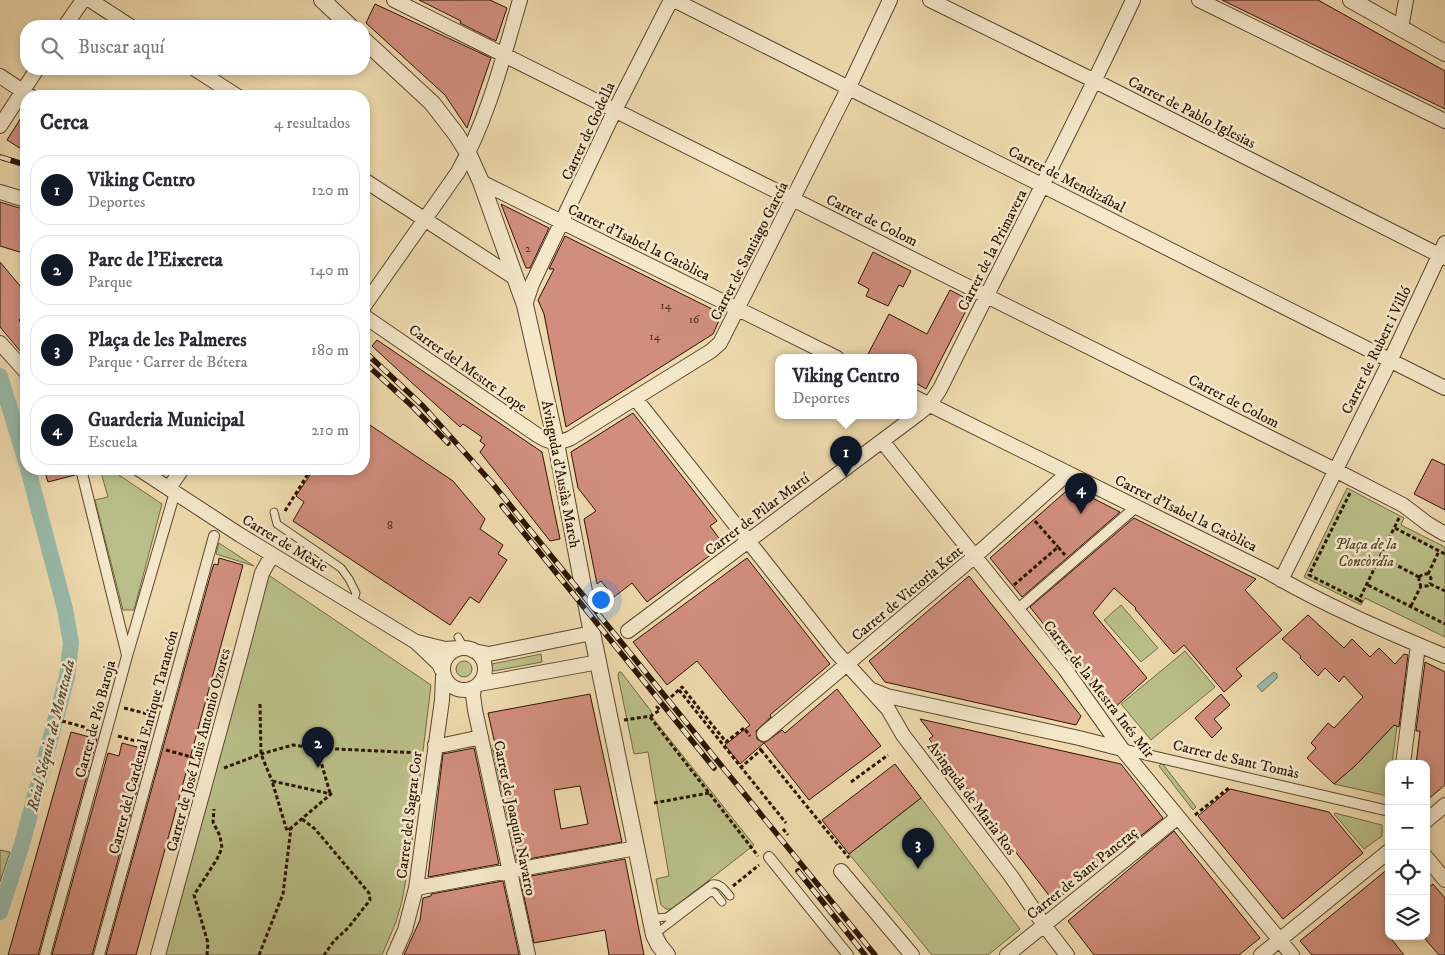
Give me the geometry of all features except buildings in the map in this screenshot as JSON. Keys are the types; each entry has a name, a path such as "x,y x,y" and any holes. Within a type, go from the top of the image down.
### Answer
{"street":[{"path":"69,20 83,0"},
{"path":"90,0 121,20"},
{"path":"322,0 344,20"},
{"name":"Carrer de Colom","path":"394,0 1335,470"},
{"path":"370,298 458,172 468,153 480,126 520,0"},
{"name":"Carrer de Mendizábal","path":"673,0 848,89 1044,184 1445,388"},
{"name":"Carrer de Godella","path":"525,305 532,284 615,110 673,0"},
{"name":"Carrer de Santiago García","path":"556,443 571,438 635,398 716,347 723,338 848,89 890,0"},
{"name":"Carrer de Pablo Iglesias","path":"930,0 1443,252"},
{"name":"Carrer de la Primavera","path":"930,404 940,389 1044,184 1095,81 1132,0"},
{"path":"1199,0 1445,121"},
{"path":"1352,0 1445,53"},
{"path":"1401,28 1406,0"},
{"name":"Avinguda d'Ausiàs March","path":"370,46 432,103 468,153 481,182 525,305 556,443 657,955"},
{"path":"28,90 34,75"},
{"path":"204,75 228,90"},
{"path":"0,76 20,90"},
{"path":"0,126 20,101"},
{"name":"Carrer d'Isabel la Catòlica","path":"481,182 829,354"},
{"path":"370,184 515,278"},
{"path":"0,192 20,198"},
{"name":"Carrer de Rubert i Villó","path":"1335,470 1443,252"},
{"name":"Carrer del Mestre Lope","path":"370,320 524,426 547,441 556,443"},
{"path":"0,343 20,365"},
{"name":"Avinguda de Maria Ros","path":"635,398 836,652 888,709 903,735 1011,876 1067,955"},
{"name":"Carrer d'Isabel la Catòlica","path":"917,398 1282,580"},
{"name":"Carrer de Pilar Martí","path":"917,414 930,404"},
{"name":"Carrer de Pilar Martí","path":"628,631 911,419"},
{"name":"Carrer de la Mestra Inés Mir","path":"882,441 1065,670 1122,749 1292,955"},
{"path":"1445,534 1402,505 1335,470 1282,580 1293,587 1445,656"},
{"name":"Carrer de Victoria Kent","path":"764,734 974,557 1068,473"},
{"path":"83,475 128,656"},
{"name":"Carrer de Mèxic","path":"148,475 240,535 416,642 439,664 443,673"},
{"path":"172,490 179,475"},
{"name":"Carrer de Pío Baroja","path":"45,955 115,705 172,490"},
{"path":"1016,610 1136,507"},
{"name":"Carrer del Cardenal Enrique Tarancón","path":"99,955 214,536"},
{"name":"Carrer de José Luis Antonio Ozores","path":"158,955 262,573 272,554"},
{"name":"Carrer de Mèxic","path":"416,642 445,649 465,646 489,654 592,633"},
{"path":"1404,760 1418,645"},
{"path":"477,686 483,679 485,666 480,656 465,646 454,650 446,658 443,673 450,686 456,689 468,690 477,686 599,662"},
{"name":"Carrer del Sagrat Cor","path":"394,955 408,921 416,888 442,700 443,673"},
{"name":"Carrer de Joaquín Navarro","path":"477,686 473,695 528,955"},
{"name":"Carrer de Sant Tomàs","path":"871,690 887,696 1079,738 1385,810"},
{"path":"898,724 899,715 902,710 917,702"},
{"path":"1079,738 1092,731 1096,713"},
{"path":"434,749 481,737"},
{"path":"1430,818 1445,805"},
{"name":"Carrer de Sant Pancraç","path":"1007,955 1178,816"},
{"path":"416,888 636,848"},
{"path":"1261,955 1385,854"},
{"path":"766,860 848,955"},
{"path":"1430,862 1445,880"},
{"path":"841,871 912,955"},
{"path":"654,935 667,955"}],"lane":[{"path":"274,512 278,524 341,568 356,593 353,603"},
{"path":"648,908 657,918 667,917 716,883 730,896"},
{"path":"654,935 709,893 714,892 722,902"}],"path":[{"path":"278,524 307,475"},
{"path":"1358,497 1349,492 1309,575 1361,601 1395,528 1445,554"},
{"path":"1391,514 1399,518"},
{"path":"1033,518 1072,563"},
{"path":"1011,587 1058,547"},
{"path":"1428,574 1439,551"},
{"path":"1381,557 1419,577"},
{"path":"1419,577 1423,574 1428,574"},
{"path":"1428,574 1431,578 1430,584"},
{"path":"1411,606 1421,586 1419,577"},
{"path":"1421,586 1430,584 1445,591"},
{"path":"1368,585 1445,624"},
{"path":"671,697 682,687 726,742 744,728 850,860"},
{"path":"678,690 786,823"},
{"path":"260,704 261,754 272,781 287,831 331,794"},
{"path":"115,705 165,719"},
{"path":"624,720 650,717 660,710 657,707 659,706"},
{"path":"650,717 709,793 766,860"},
{"path":"62,721 204,760"},
{"path":"221,769 261,754 293,745 316,748 434,749"},
{"path":"316,748 331,794"},
{"path":"740,768 761,750"},
{"path":"852,782 888,755"},
{"path":"1195,815 1243,777"},
{"path":"272,781 331,794"},
{"path":"654,803 709,793"},
{"path":"207,955 208,943 194,895 222,848 220,836 213,822 215,803"},
{"path":"302,819 315,829 370,893 370,900 348,928 334,940 324,955"},
{"path":"259,955 283,894 291,828"},
{"path":"783,829 788,835"}],"green space":[{"path":"102,475 119,475 162,504 134,610 123,610 95,500 108,497"},
{"name":"Plaça de la Concòrdia","path":"1347,488 1404,518 1401,525 1445,547 1445,637 1365,598 1361,605 1304,577"},
{"path":"219,543 254,566 216,554"},
{"path":"267,574 431,685 411,850 402,901 396,922 382,955 163,955"},
{"path":"1121,605 1158,648 1141,662 1104,620"},
{"path":"1185,651 1215,687 1151,740 1121,704"},
{"path":"541,654 542,662 491,670 492,664"},
{"path":"461,661 467,661 472,666 470,675 461,677 456,672 456,666"},
{"path":"619,672 621,672 651,711 652,717 754,845 672,909 666,909 661,905 656,879 669,876 648,752 634,754 618,676"},
{"path":"1394,725 1397,726 1393,760 1385,760 1385,795 1334,784 1356,765"},
{"path":"1162,763 1196,807 1193,810 1159,766"},
{"path":"921,798 1020,929 988,955 932,955 849,854"},
{"path":"1335,813 1382,825 1382,836 1364,849"},
{"path":"0,850 10,852 0,882"}],"shaded area":[{"path":"1274,672 1277,674 1277,678 1262,692 1257,686"}],"waterway":[{"name":"Reial Séquia de Montcada","path":"0,376 20,442"},
{"name":"Reial Séquia de Montcada","path":"0,912 22,844 67,677 71,643 65,609 30,475"}],"railway":[{"path":"0,157 20,163"},
{"path":"370,357 423,406 492,483 875,955"},
{"path":"370,368 412,406 448,443"},
{"path":"502,506 714,768"},
{"path":"798,871 865,955"}],"place":[{"name":"Viking Centro","path":"846,477"},
{"name":"Guarderia Municipal","path":"1081,514"},
{"name":"Parc de l'Eixereta","path":"318,768"},
{"name":"Plaça de les Palmeres","path":"918,869"}]}
